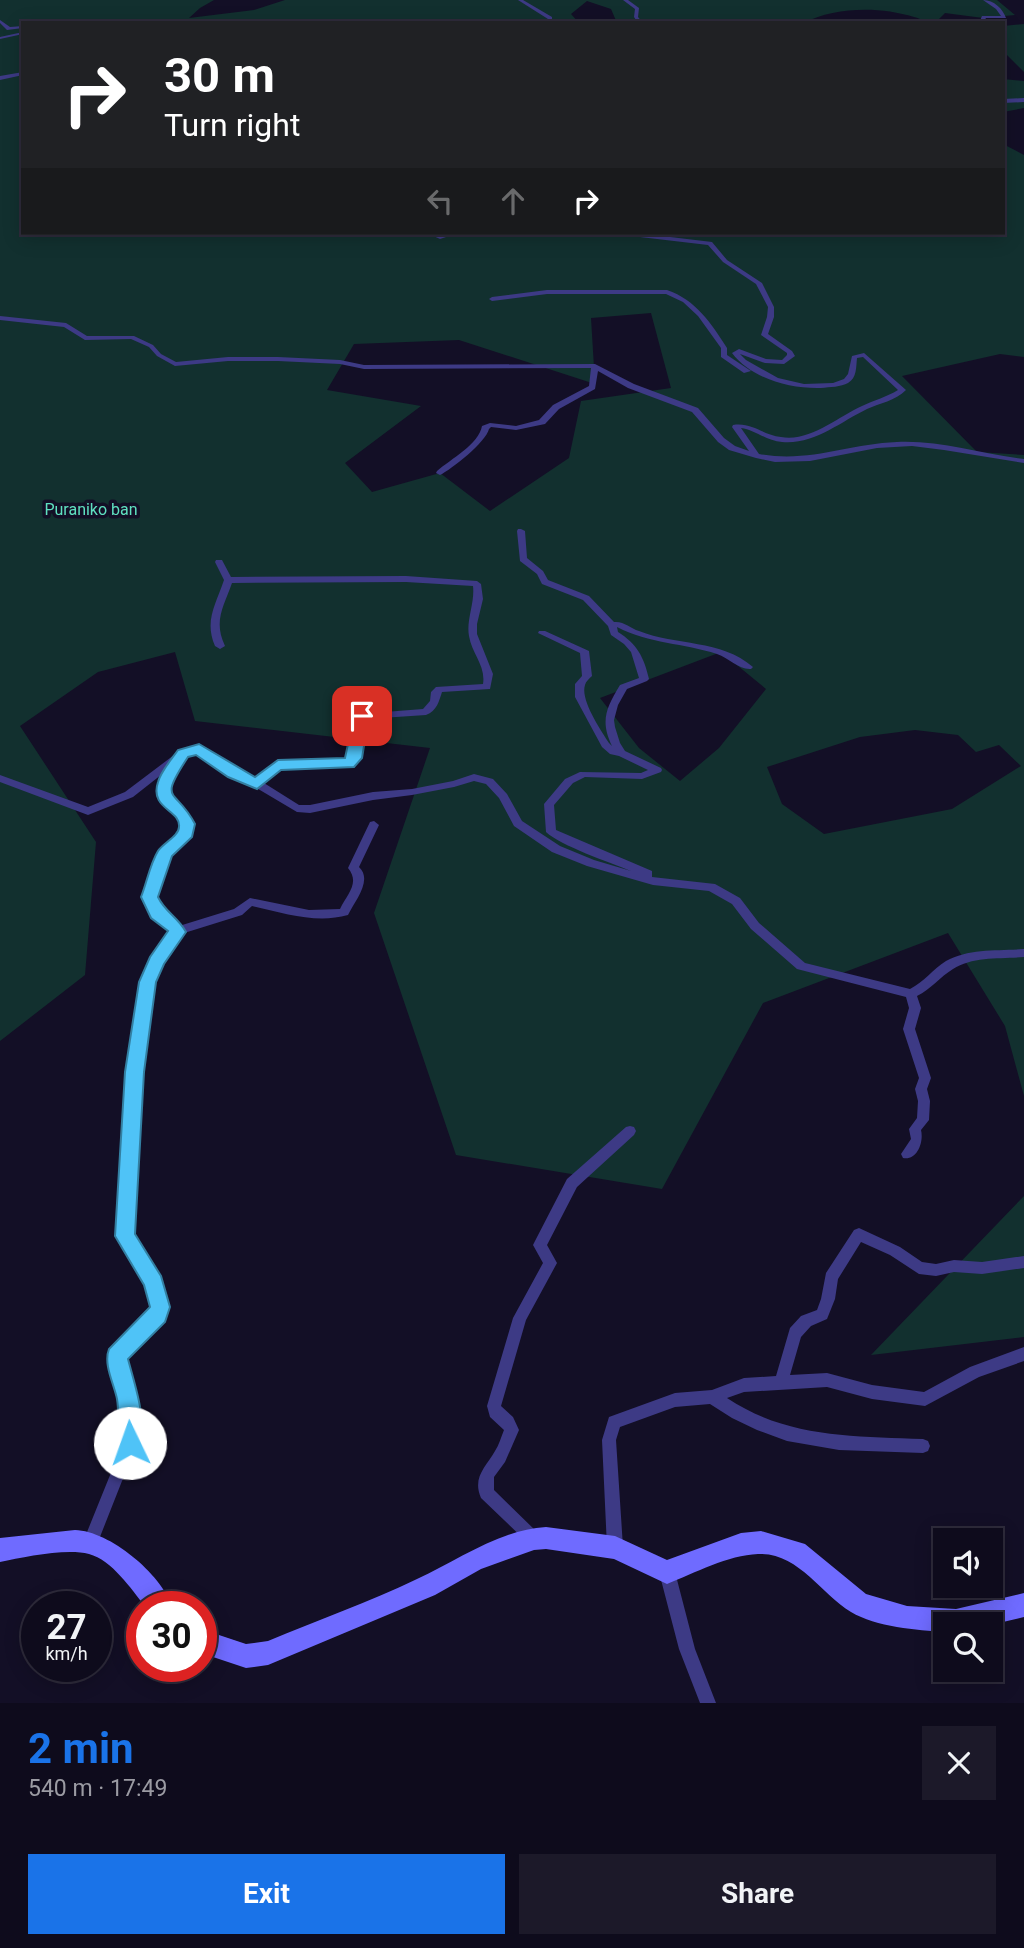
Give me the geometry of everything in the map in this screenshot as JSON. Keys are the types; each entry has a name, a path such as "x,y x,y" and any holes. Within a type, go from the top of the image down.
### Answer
{"street":[{"path":"520,0 545,14 550,21"},
{"path":"625,0 637,9 636,17 639,21"},
{"path":"982,21 984,17 1004,17 985,0"},
{"path":"0,21 9,29 21,27"},
{"path":"0,37 21,33"},
{"path":"0,78 21,73"},
{"path":"1005,102 1024,100"},
{"path":"640,235 710,243 725,261 759,283 761,293 770,301 771,311 764,335 790,352 791,356 784,362 765,361 744,351 736,353 743,362 776,380"},
{"path":"492,299 547,292 657,290 675,295 704,316 724,348 723,356 726,360 755,374 804,386 842,384 852,374 854,358 864,355 902,390 863,407 825,430 792,440 769,438 744,426 736,427 756,456"},
{"path":"0,317 58,323 66,325 85,338 132,337 151,346 159,355 175,364 239,359 319,360 364,367 595,366 631,386 695,410 721,440 732,448 777,461 799,461 895,444 958,448 1024,461"},
{"path":"440,473 464,455 490,425 516,428 542,422 556,407 592,387 595,366"},
{"path":"521,531 523,559 540,573 545,582 586,598 612,625 614,633 634,647 640,656 644,679 623,687 613,705 608,722 611,735 621,753"},
{"path":"219,562 228,580 214,619 213,634 220,646"},
{"path":"228,580 406,579 477,584 479,599 474,612 474,639 485,657 489,681 486,687 439,689 435,702 426,712 362,716 354,758 349,763 278,765 257,783"},
{"path":"612,625 618,624 637,634 721,652 748,667"},
{"path":"542,634 584,651 587,676 580,684 580,697 605,745 613,752 621,753 657,770 642,776 584,774 569,781 549,804 551,832 587,850 648,874 647,879"},
{"path":"0,778 89,811 135,791 160,768 183,754 199,749 233,773 257,783 297,808 310,809 373,796 412,792 454,784 474,777 489,781 503,796 518,822 556,849 647,879 711,887 736,901 755,926 801,966 911,994 925,988 942,970 968,958 983,953 1024,953"},
{"path":"177,932 172,923 157,913 150,897 165,853 187,833 187,824 182,814 167,803 163,790 166,779 183,754"},
{"path":"91,1542 130,1443 128,1401 117,1356 157,1315 160,1307 153,1282 125,1236 135,1072 141,1014 148,982 156,962 177,932 238,912 250,902 330,916 344,912 360,881 359,873 353,868 374,825"},
{"path":"906,1154 917,1140 915,1129 923,1120 924,1101 921,1089 925,1078 909,1029 915,1008 911,994"},
{"path":"534,1539 486,1493 488,1474 500,1457 512,1430 508,1422 495,1412 494,1406 520,1318 550,1263 540,1245 572,1183 630,1131"},
{"path":"781,1382 795,1334 806,1321 822,1314 831,1278 859,1234 895,1251 919,1268 982,1268 1024,1262"},
{"path":"615,1548 609,1440 614,1422 675,1400 712,1397 744,1385 781,1382 827,1380 872,1391 925,1399 975,1373 1024,1354"},
{"path":"712,1397 736,1414 808,1440 923,1446"},
{"path":"217,1646 246,1656 268,1653 427,1587 475,1560 534,1539 546,1538 615,1548 667,1572 741,1545 761,1542 797,1552 860,1604 907,1618 956,1621 1024,1605"},
{"path":"0,1550 49,1542 91,1542 138,1577 149,1591"},
{"path":"667,1572 687,1649 708,1703"}],"green space":[{"name":"Puraniko ban","path":"0,0 214,0 189,18 254,10 285,0 997,0 1015,15 983,18 945,13 937,21 926,21 900,13 857,10 829,14 808,21 616,21 611,9 587,1 571,14 577,21 21,21 21,235 1005,235 1005,145 1024,155 1024,357 1000,354 902,376 977,452 1024,455 1024,1096 1005,1026 948,933 763,1003 662,1189 456,1155 374,913 430,748 195,721 175,652 98,672 20,726 96,842 85,975 0,1041","holes":["651,313 671,388 581,401 569,458 490,511 440,473 372,492 345,463 421,406 327,390 354,344 459,340 595,384 591,318","721,652 766,689 719,748 680,781 639,748 600,698","915,730 958,735 976,752 999,745 1021,766 952,809 824,834 782,804 767,767 860,737"]},
{"path":"1024,24 1024,72 1005,53 1005,26"},
{"path":"1005,79 1024,81 1024,108 1005,112"},
{"path":"1024,1196 1024,1337 871,1355"}],"route":[{"path":"130,1443 128,1401 116,1362 117,1356 157,1315 160,1307 153,1282 125,1236 135,1072 141,1014 148,982 156,962 177,932 172,923 157,913 150,897 165,853 187,833 187,824 182,814 167,803 163,790 166,779 183,754 199,749 233,773 257,783 278,765 349,763 354,758 358,743 359,718 362,716"}]}
